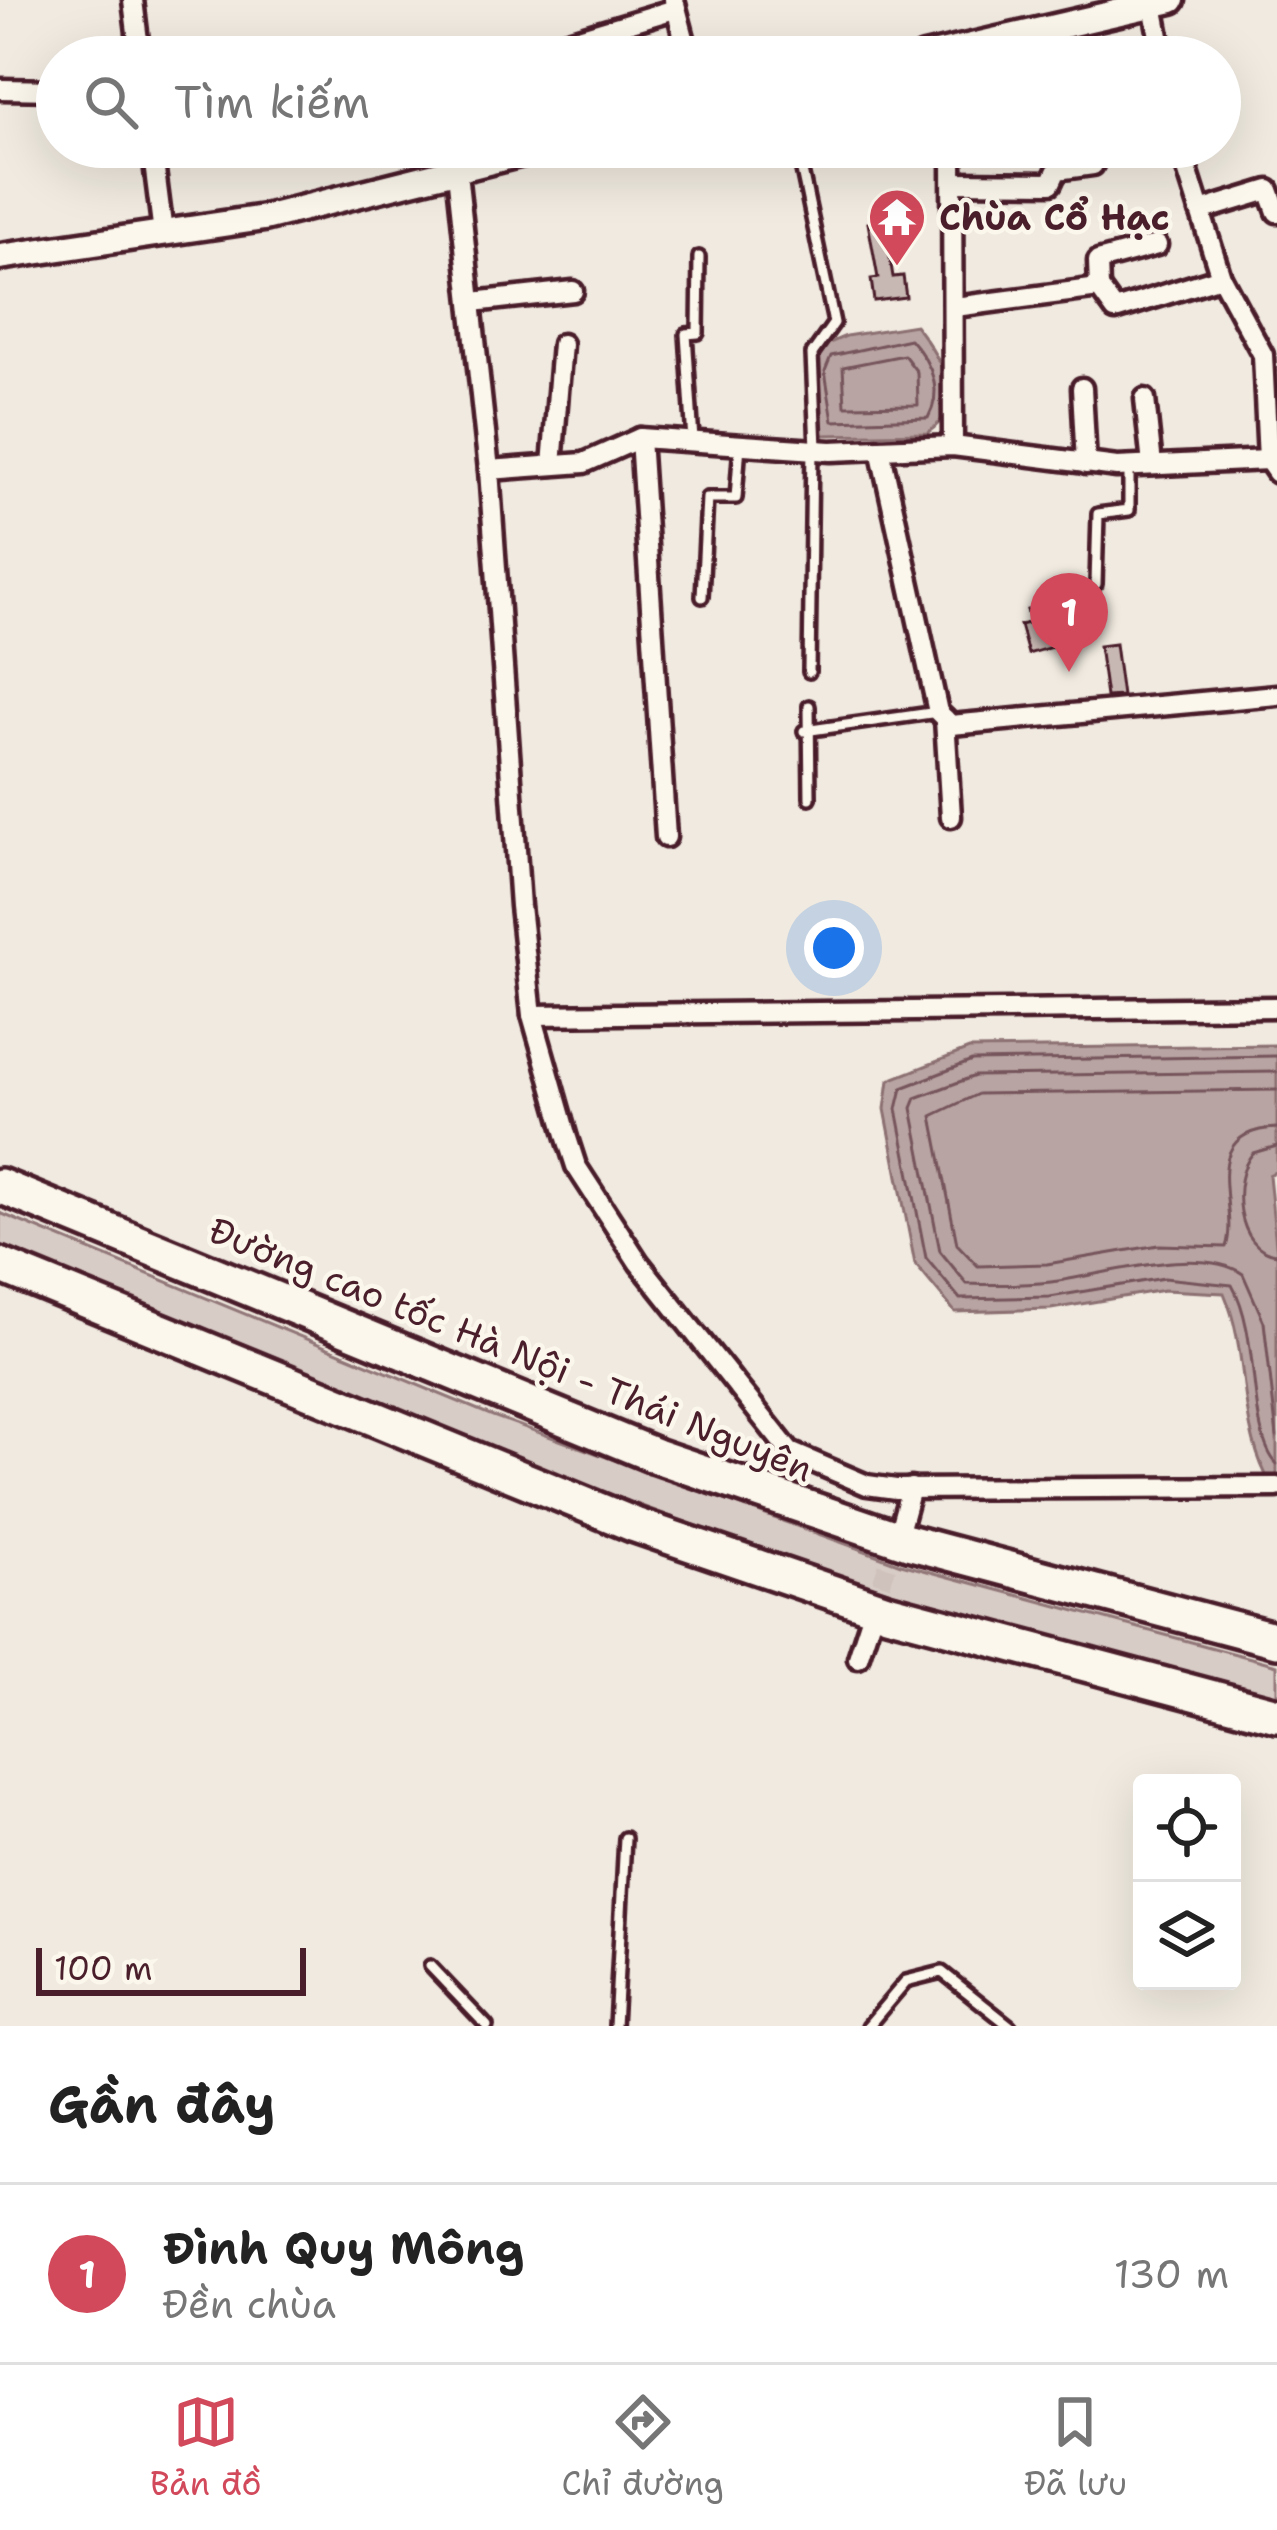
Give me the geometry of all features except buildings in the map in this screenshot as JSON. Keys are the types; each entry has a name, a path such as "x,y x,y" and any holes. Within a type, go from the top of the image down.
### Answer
{"highway":[{"name":"Đường cao tốc Hà Nội - Thái Nguyên","path":"0,1186 656,1456 908,1542 1277,1640"},
{"path":"0,1265 635,1525 887,1611 1277,1715"}],"main road":[{"path":"1017,36 1162,2"},
{"path":"0,257 264,218 471,168"}],"street":[{"path":"133,0 137,36"},
{"path":"1162,2 1163,36"},
{"path":"582,36 675,4 683,36"},
{"path":"0,89 36,90"},
{"path":"155,168 163,233"},
{"path":"953,168 953,446"},
{"path":"954,182 1051,183 1058,170 1076,168"},
{"path":"489,470 584,463 640,438 814,448 953,446 1129,466 1273,466 1263,355 1221,277 1187,168"},
{"path":"457,172 489,470 532,1016 576,1166 669,1302 797,1458 867,1485 910,1488 1277,1487"},
{"path":"1200,211 1270,190 1277,212"},
{"path":"1156,245 1098,261 1099,288 1115,310 1221,277"},
{"path":"955,307 1099,288"},
{"path":"473,302 573,291"},
{"path":"552,465 562,344"},
{"path":"1082,388 1086,464"},
{"path":"1145,399 1152,465"},
{"path":"640,438 666,837"},
{"path":"880,449 942,716 951,817"},
{"path":"942,716 951,725 966,725 1277,695"},
{"path":"532,1016 1277,1007"},
{"path":"900,1528 910,1488"},
{"path":"858,1658 871,1618"}],"lane":[{"path":"801,168 834,323 812,354 809,672"},
{"path":"693,441 686,334 698,333 698,257"},
{"path":"702,597 706,498 736,498 740,444"},
{"path":"1096,584 1098,514 1129,510 1129,466"},
{"path":"809,706 810,798"},
{"path":"807,730 942,716"},
{"path":"615,2026 625,1838"},
{"path":"430,1966 487,2026"},
{"path":"868,2026 906,1982 942,1972 1010,2026"}],"shaded area":[{"path":"0,1213 493,1416 901,1564 1277,1665 1277,1695 1112,1656 949,1610 628,1501 0,1247"}],"water":[{"path":"915,325 946,380 946,409 940,422 927,433 823,435 813,368 822,346 846,336"},
{"path":"1277,1045 1277,1171 1269,1175 1277,1255 1277,1476 1266,1475 1257,1453 1237,1338 1224,1293 1164,1290 1051,1309 955,1312 915,1264 885,1109 889,1080 969,1049"}],"tunnel":[{"path":"873,1609 898,1533"}],"place":[{"name":"Chùa Cổ Hạc","path":"897,268"},
{"name":"Đình Quy Mông","path":"1069,672"}]}
